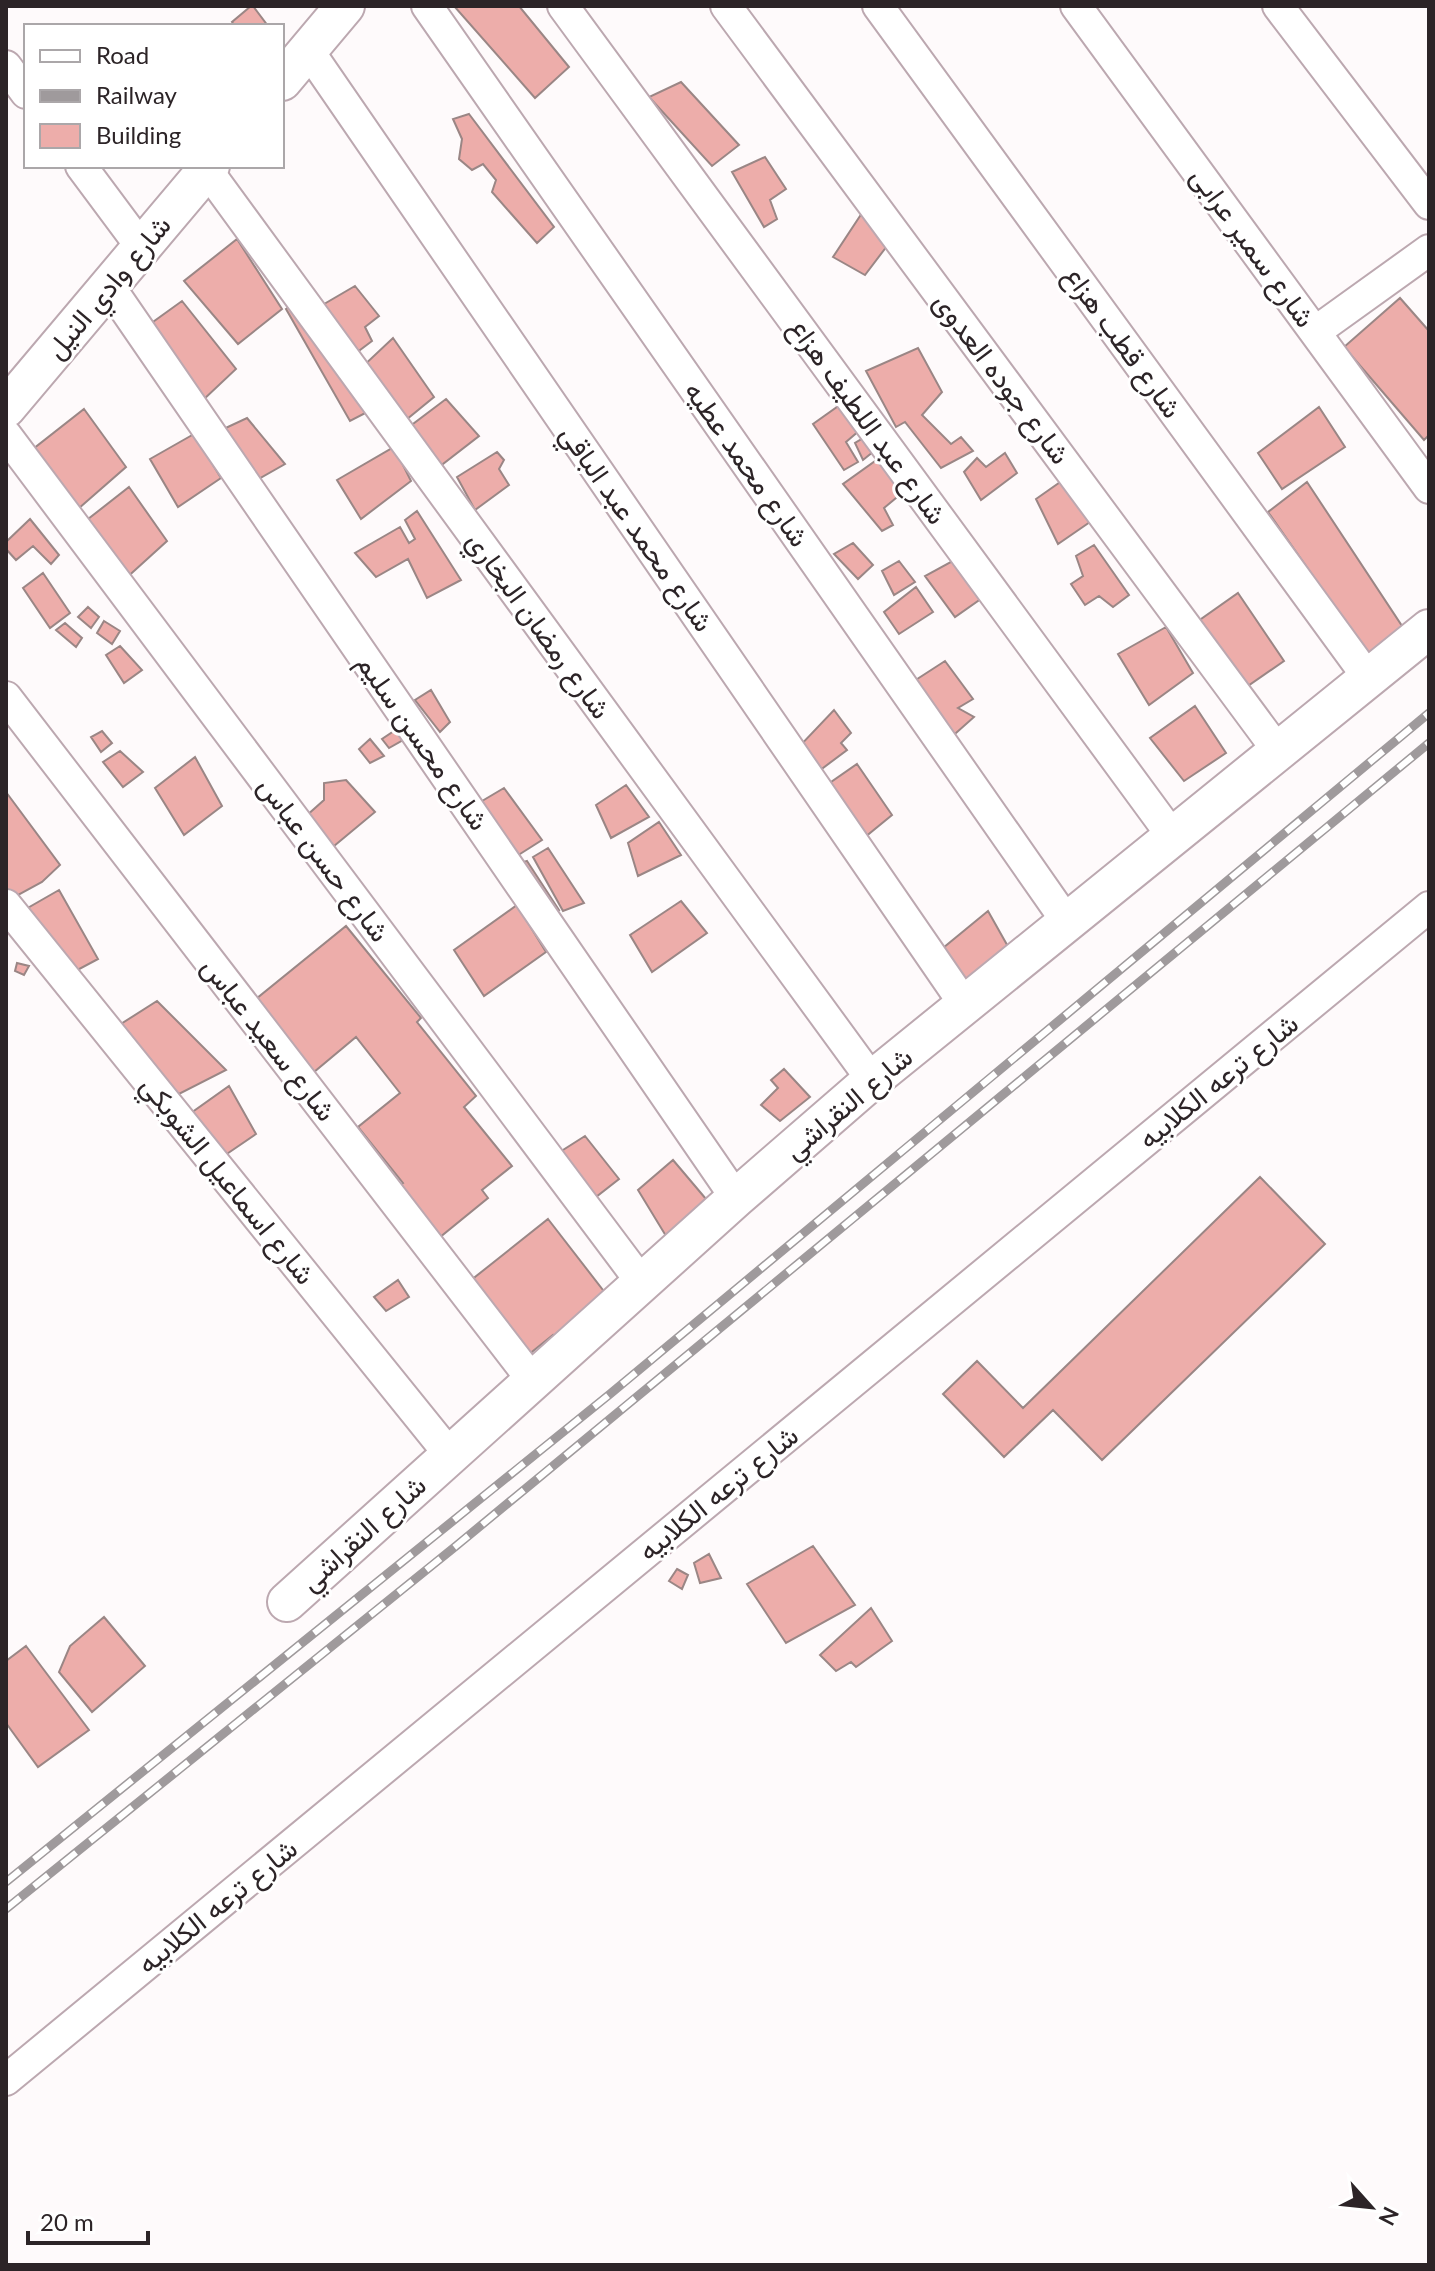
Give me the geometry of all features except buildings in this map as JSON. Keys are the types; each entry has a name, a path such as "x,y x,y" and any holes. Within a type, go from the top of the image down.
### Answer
{"street":[{"path":"284,79 345,6"},
{"name":"شارع محمد عطيه","path":"427,6 1067,922"},
{"name":"شارع عبد اللطيف هزاع","path":"563,6 1173,837"},
{"name":"شارع جوده العدوى","path":"726,6 1278,751"},
{"name":"شارع قطب هزاع","path":"878,6 1369,679"},
{"name":"شارع سمير عرابى","path":"1076,6 1429,488"},
{"path":"1278,6 1429,204"},
{"name":"شارع محمد عبد الباقي","path":"308,50 965,1005"},
{"path":"6,66 24,90"},
{"path":"82,168 142,248"},
{"name":"شارع وادي النيل","path":"6,408 208,168"},
{"name":"شارع رمضان البخاري","path":"208,168 872,1080"},
{"path":"1315,332 1429,250"},
{"name":"شارع محسن سليم","path":"109,286 736,1198"},
{"name":"شارع حسن عباس","path":"6,435 642,1283"},
{"name":"شارع النقراشي","path":"287,1602 736,1198 872,1080 1429,629"},
{"name":"شارع سعيد عباس","path":"6,697 533,1381"},
{"name":"شارع اسماعيل الشوبكي","path":"6,905 450,1455"},
{"name":"شارع ترعه الكلابيه","path":"6,2080 1429,907"}],"railway":[{"path":"6,1882 610,1394 1429,713"},
{"path":"6,1909 456,1546 1429,743"}]}
